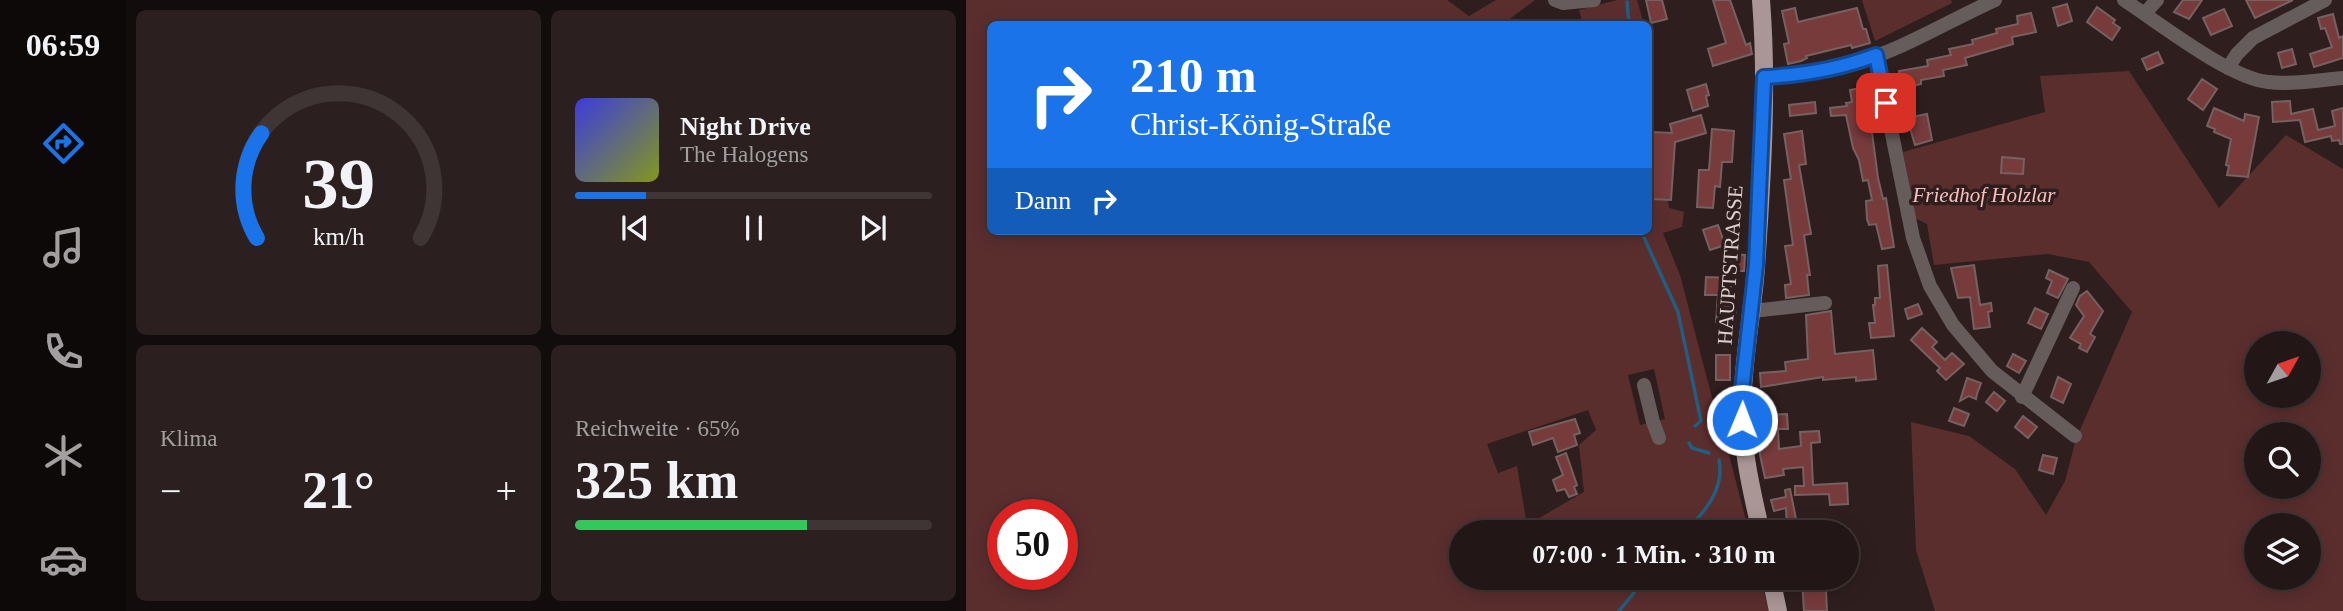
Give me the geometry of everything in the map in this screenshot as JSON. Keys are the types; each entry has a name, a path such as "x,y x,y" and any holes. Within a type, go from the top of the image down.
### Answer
{"main road":[{"name":"HAUPTSTRASSE","path":"1758,520 1742,420 1742,390 1752,310 1764,77 1761,0"},
{"path":"1774,590 1778,611"}],"street":[{"path":"1555,0 1563,3 1594,0"},
{"path":"1764,77 1814,72 1853,64 1995,0"},
{"path":"2124,0 2249,79 2269,83 2343,78"},
{"path":"2145,13 2157,0"},
{"path":"2228,68 2253,38 2325,0"},
{"path":"1876,55 1911,229 1920,261 1941,308 1965,342 1992,370 2022,397 2075,436"},
{"path":"2022,397 2073,288"},
{"path":"1752,310 1825,303"},
{"path":"1644,385 1659,438"}],"green space":[{"path":"966,0 1447,0 1469,16 1496,0 1535,0 1507,21 987,21 987,235 1652,235 1652,199 1668,200 1669,208 1684,212 1682,227 1663,233 1680,275 1715,409 1717,440 1728,451 1746,520 1536,520 1584,492 1579,445 1596,430 1588,410 1487,444 1498,473 1517,466 1526,520 1449,520 1449,590 1763,590 1769,611 966,611","holes":["1654,369 1665,419 1640,425 1628,375"]},
{"path":"1617,0 1637,0 1643,21 1582,21 1579,10"},
{"path":"1862,0 1951,0 1952,3 1875,41"},
{"name":"Friedhof Holzlar","path":"2129,71 2219,208 2286,135 2343,169 2343,611 1935,611 1916,550 1911,422 1969,436 2015,469 2046,515 2065,481 2076,439 2132,312 2089,262 2048,254 1934,265 1927,224 1915,218 1903,152 2045,112 2040,76"}],"building":[{"path":"1646,0 1662,0 1667,19 1651,21"},
{"path":"1713,0 1730,0 1746,45 1750,43 1752,54 1713,66 1708,49 1726,43"},
{"path":"2183,0 2202,0 2189,19 2174,12"},
{"path":"2246,0 2293,0 2255,18"},
{"path":"2067,4 2072,21 2058,26 2053,8"},
{"path":"2097,7 2115,20 2113,23 2120,28 2112,40 2087,22"},
{"path":"1795,8 1798,22 1857,8 1870,43 1806,56 1807,58 1801,61 1788,64 1784,44 1789,43 1782,11"},
{"path":"2224,9 2232,26 2211,35 2203,18"},
{"path":"2031,13 2036,32 2012,37 2013,44 1965,58 1967,65 1943,70 1944,76 1921,80 1921,84 1903,88 1899,71 1928,66 1927,60 1951,55 1949,49 1973,44 1972,40 1997,33 1996,29 2018,24 2017,16"},
{"path":"2333,14 2339,38 2343,36 2343,58 2314,67 2310,54 2332,47 2318,18"},
{"path":"2292,49 2296,64 2282,68 2278,53"},
{"path":"2158,52 2163,63 2147,70 2142,59"},
{"path":"2202,79 2217,89 2203,110 2188,99"},
{"path":"1706,84 1708,106 1693,111 1687,90"},
{"path":"1866,87 1878,178 1883,199 1886,198 1894,247 1882,249 1876,224 1869,225 1867,219 1866,201 1872,200 1868,180 1863,181 1846,115 1831,116 1830,108 1847,106 1846,103 1852,102 1850,90"},
{"path":"2290,101 2291,114 2313,109 2318,130 2335,126 2332,111 2343,108 2343,144 2340,144 2339,140 2332,141 2331,136 2305,142 2300,120 2273,122 2272,102"},
{"path":"1815,102 1816,113 1790,116 1789,105"},
{"path":"2214,108 2244,121 2245,114 2259,117 2248,177 2227,175 2231,139 2207,126"},
{"path":"1927,114 1932,140 1915,145 1907,118"},
{"path":"1701,115 1706,133 1675,142 1671,200 1652,199 1653,132 1672,133 1670,124"},
{"path":"1712,129 1734,131 1732,162 1722,162 1720,187 1715,186 1713,208 1697,207 1699,170 1709,170"},
{"path":"1802,131 1806,164 1799,165 1811,234 1804,235 1810,275 1807,275 1809,295 1786,298 1785,285 1791,284 1785,246 1793,245 1784,180 1791,179 1784,134"},
{"path":"2002,157 2024,159 2023,174 2001,173"},
{"path":"1718,225 1725,245 1710,250 1703,230"},
{"path":"1731,254 1745,255 1744,271 1730,271"},
{"path":"1887,265 1894,336 1871,338 1869,323 1875,323 1873,305 1875,298 1880,298 1878,266"},
{"path":"1974,265 1980,305 1991,303 1992,311 1988,312 1990,327 1974,329 1970,297 1958,298 1951,268"},
{"path":"2049,270 2068,279 2058,298 2047,293 2052,281 2046,278"},
{"path":"1706,277 1731,278 1730,306 1736,306 1735,323 1716,322 1718,295 1705,295"},
{"path":"2087,291 2103,311 2090,334 2095,337 2087,352 2079,348 2081,344 2070,338 2084,316 2076,305 2080,296"},
{"path":"1918,304 1922,314 1908,319 1905,309"},
{"path":"2035,308 2048,314 2041,329 2028,323"},
{"path":"1831,311 1835,354 1873,350 1876,379 1856,381 1856,377 1823,380 1823,377 1761,387 1760,373 1786,371 1785,362 1808,359 1806,315"},
{"path":"1922,328 1937,342 1932,347 1945,360 1952,353 1964,364 1946,380 1937,371 1940,368 1911,340"},
{"path":"2013,354 2026,361 2019,373 2007,366"},
{"path":"1716,355 1730,355 1730,380 1716,380"},
{"path":"2058,377 2071,384 2063,403 2051,397"},
{"path":"1967,378 1981,383 1976,399 1969,396 1960,401"},
{"path":"1994,392 2005,401 1997,411 1986,402"},
{"path":"1718,408 1731,408 1731,423 1718,423"},
{"path":"1954,408 1969,414 1964,426 1949,421"},
{"path":"1787,414 1788,429 1778,429 1779,449 1801,446 1800,432 1819,431 1820,442 1811,443 1813,485 1847,483 1848,504 1830,505 1829,494 1795,495 1795,486 1804,486 1803,467 1783,469 1784,475 1765,478 1760,455 1760,441 1765,441 1763,415"},
{"path":"2023,416 2037,427 2028,438 2015,427"},
{"path":"1575,419 1580,433 1574,435 1577,445 1558,452 1553,438 1533,445 1529,432"},
{"path":"1566,453 1577,485 1574,487 1577,494 1569,497 1565,489 1557,491 1553,480 1563,475 1556,457"},
{"path":"2043,455 2057,458 2053,474 2039,470"},
{"path":"1790,489 1796,519 1810,520 1786,520 1786,508 1774,511 1771,500 1786,497 1785,490"},
{"path":"1803,590 1826,590 1827,611 1804,611"}],"waterway":[{"path":"1627,2 1629,21"},
{"path":"1643,235 1678,312 1701,421 1695,426"},
{"path":"1689,443 1692,448 1709,453"},
{"path":"1696,520 1716,491 1719,460"},
{"path":"1619,611 1635,590"}],"route":[{"path":"1742,420 1742,390 1756,265 1764,77 1814,72 1853,64 1876,55 1886,103"}]}
